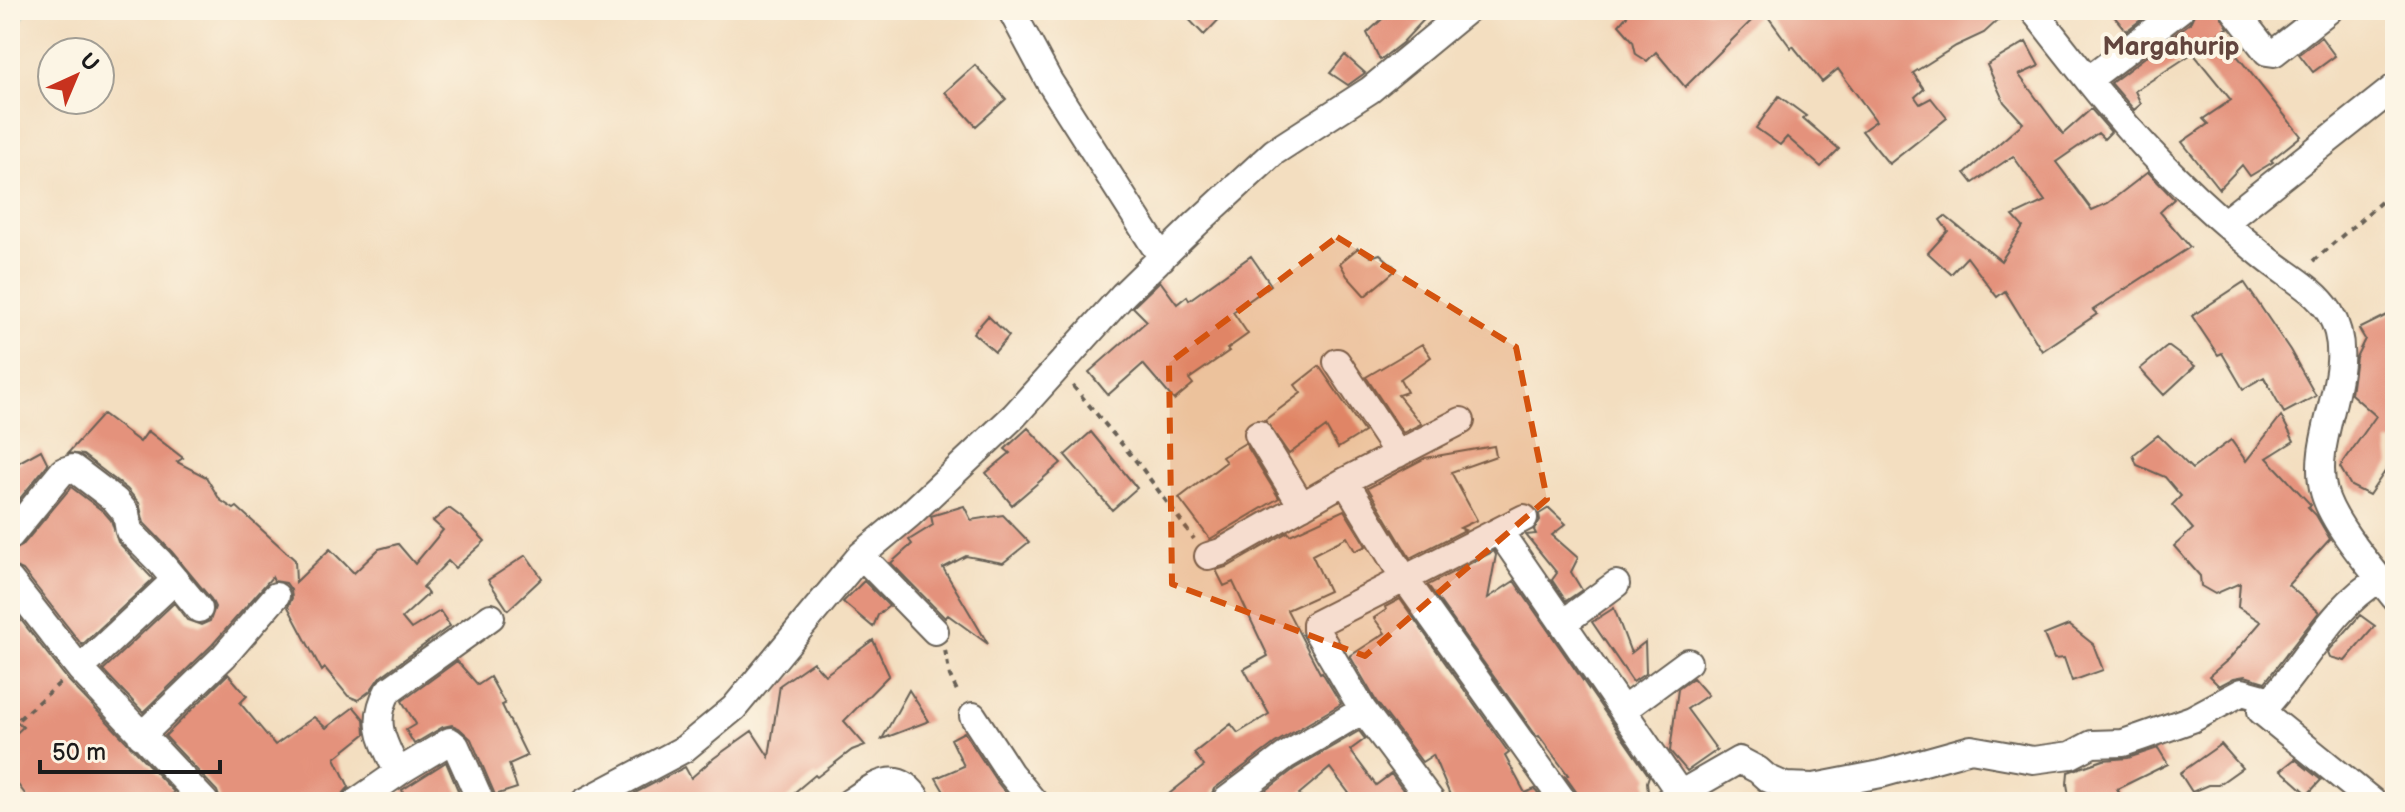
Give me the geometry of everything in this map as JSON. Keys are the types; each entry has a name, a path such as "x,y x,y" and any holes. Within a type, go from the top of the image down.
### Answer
{"street":[{"path":"1011,10 1049,81 1162,258"},
{"path":"600,799 684,749 734,708 861,555 909,515 1014,416 1123,295 1274,152 1370,90 1467,10"},
{"path":"2033,10 2088,80 2175,178 2264,257 2293,278 2329,313 2340,348 2337,383 2321,459 2324,492 2331,508 2387,589 2355,595 2266,706"},
{"path":"2088,80 2180,10"},
{"path":"2234,10 2267,52 2274,53 2329,10"},
{"path":"2225,222 2395,87"},
{"path":"1337,362 1398,454"},
{"path":"1208,556 1221,552 1345,481 1461,421"},
{"path":"1258,434 1302,506"},
{"path":"10,536 63,471 73,468 115,500 126,513 129,531 199,609"},
{"path":"1345,481 1404,578 1564,802"},
{"path":"1429,801 1363,710 1316,630 1316,624 1320,619 1524,518"},
{"path":"1499,531 1623,710 1673,798 1739,760 1785,786 1814,787 1881,774 1971,749 2033,760 2071,755 2092,744 2123,743 2166,728 2210,710 2242,692 2266,706 2373,802"},
{"path":"861,555 935,631"},
{"path":"10,580 79,668 205,802"},
{"path":"79,668 175,580"},
{"path":"1563,623 1616,584"},
{"path":"141,736 224,656 276,596"},
{"path":"398,773 379,728 381,707 388,691 491,617"},
{"path":"1623,710 1688,662"},
{"path":"1224,802 1285,756 1363,710"},
{"path":"973,716 1010,773 1034,802"},
{"path":"356,802 450,741 456,746 481,802"},
{"path":"850,802 879,782 890,780 901,783 919,802"}],"path":[{"path":"2293,278 2395,190"},
{"path":"1058,368 1141,467 1208,556"},
{"path":"935,631 945,650 950,676 973,716"},
{"path":"10,727 79,668"}],"highlighted area":[{"path":"1337,237 1516,347 1547,499 1365,656 1172,584 1169,363"}],"building":[{"path":"1180,10 1228,10 1204,35"},
{"path":"1392,10 1433,10 1402,43 1380,60 1367,33"},
{"path":"1632,10 1762,10 1685,87 1656,52 1647,61 1636,54 1633,41 1619,25"},
{"path":"1763,10 2009,10 1984,33 1956,46 1913,73 1924,89 1915,97 1920,104 1931,98 1947,118 1889,164 1862,131 1876,121 1838,69 1822,82 1793,46 1791,48"},
{"path":"2109,10 2154,10 2126,31"},
{"path":"2196,10 2218,10 2228,28 2219,33 2301,136 2271,160 2273,162 2250,176 2242,165 2219,189 2182,142 2208,124 2203,119 2231,100 2193,53 2135,91 2141,104 2134,110 2111,83 2190,23"},
{"path":"2321,37 2335,56 2313,72 2299,54"},
{"path":"2026,42 2039,66 2019,75 2063,134 2091,109 2111,132 2104,139 2098,133 2056,162 2092,210 2108,203 2148,172 2174,199 2160,212 2190,247 2093,310 2097,314 2042,351 2005,291 1997,297 1967,257 1951,274 1928,253 1948,231 1940,220 1945,216 2001,261 2023,227 2013,216 2045,201 2013,156 1973,183 1965,173 2023,123 2004,102 1987,65"},
{"path":"1345,55 1365,73 1348,85 1330,73"},
{"path":"975,65 1006,99 976,126 945,92"},
{"path":"1779,96 1806,116 1803,118 1839,149 1821,167 1787,137 1780,145 1756,128"},
{"path":"1358,248 1371,257 1380,254 1397,269 1365,296 1340,263"},
{"path":"1251,256 1271,285 1233,312 1248,334 1189,379 1193,384 1174,400 1143,364 1108,395 1089,372 1147,321 1133,307 1160,281 1177,304 1187,296 1189,300"},
{"path":"2244,282 2290,350 2316,396 2284,413 2264,377 2243,389 2222,353 2218,355 2192,316"},
{"path":"2395,311 2395,441 2387,442 2390,464 2369,495 2351,486 2340,467 2376,416 2351,394 2356,357 2365,339 2359,329"},
{"path":"988,316 1009,336 995,352 973,333"},
{"path":"1422,344 1431,357 1400,379 1407,392 1398,395 1421,424 1403,433 1366,377"},
{"path":"2168,346 2195,366 2164,395 2140,369"},
{"path":"1319,366 1364,432 1338,448 1326,427 1289,454 1265,420 1301,393 1295,385"},
{"path":"103,414 140,442 148,431 183,458 177,462 206,477 220,500 234,509 237,507 295,560 296,582 330,549 354,573 379,549 398,544 415,564 443,530 433,521 449,508 485,541 455,568 448,561 423,587 428,594 402,618 411,629 440,611 450,626 379,678 370,691 358,700 348,696 325,668 322,671 288,607 291,590 286,583 274,581 272,577 212,645 143,712 103,670 174,603 187,620 201,625 210,621 215,607 172,552 144,523 139,503 127,489 83,455 68,453"},
{"path":"2281,416 2294,441 2267,458 2311,505 2308,507 2330,539 2288,585 2319,612 2265,682 2245,676 2219,686 2209,676 2229,659 2261,622 2238,607 2240,583 2215,594 2201,586 2200,576 2174,546 2193,529 2172,505 2181,496 2165,477 2137,465 2133,455 2158,435 2192,469 2231,440 2246,461"},
{"path":"1028,428 1061,463 1012,505 986,473 1010,453 1005,449"},
{"path":"1091,432 1137,488 1112,510 1065,455"},
{"path":"1245,443 1279,498 1210,539 1179,498 1226,462 1222,457"},
{"path":"1494,446 1496,456 1451,472 1477,520 1460,528 1465,530 1410,558 1368,488 1425,458"},
{"path":"41,450 48,464 10,511 10,467"},
{"path":"71,487 104,512 111,520 118,542 153,579 82,645 23,570 10,564 10,552 22,546"},
{"path":"964,506 971,520 1003,515 1029,542 1003,563 966,556 943,568 988,644 948,615 945,618 891,563 912,544 909,540 933,525 931,516"},
{"path":"1549,508 1566,524 1552,535 1578,558 1571,572 1582,590 1566,601 1552,580 1557,573 1526,535 1536,534 1534,530 1540,520 1539,514"},
{"path":"1344,510 1366,546 1355,551 1347,537 1312,555 1329,591 1287,610 1320,673 1341,704 1275,743 1214,789 1208,802 1159,802 1204,766 1194,753 1231,724 1238,733 1269,714 1244,669 1268,656 1233,582 1224,586 1216,570 1229,566 1288,532 1290,535"},
{"path":"1494,551 1496,555 1488,598 1514,581 1649,776 1649,802 1580,802 1565,776 1568,775 1537,737 1428,585"},
{"path":"526,555 542,578 508,610 488,580"},
{"path":"864,581 889,606 878,615 873,627 843,602"},
{"path":"1400,599 1509,753 1505,756 1525,793 1535,789 1544,802 1453,802 1433,755 1422,762 1376,701 1350,656 1385,633 1374,618"},
{"path":"10,606 68,680 174,792 162,802 31,802 10,774 10,739 23,727 10,715"},
{"path":"1614,608 1631,653 1645,642 1646,673 1633,682 1592,622"},
{"path":"2360,615 2375,626 2345,661 2330,657 2328,652"},
{"path":"2069,625 2093,644 2103,670 2072,681 2064,658 2054,659 2044,635"},
{"path":"873,640 889,675 844,721 865,745 852,750 817,777 815,775 783,802 640,802 635,793 685,767 691,778 752,731 769,757 780,685 813,662 825,675"},
{"path":"457,661 478,685 490,677 505,704 502,705 527,756 509,764 517,788 495,795 471,739 459,728 452,725 443,727 414,744 406,730 416,724 402,701"},
{"path":"228,674 247,696 240,703 275,745 314,717 326,728 354,707 364,719 365,734 335,758 349,787 340,802 221,802 217,791 165,736"},
{"path":"1693,678 1708,695 1687,709 1717,750 1687,771 1670,751 1678,689"},
{"path":"909,690 929,721 882,739"},
{"path":"1359,731 1365,739 1350,750 1376,785 1391,774 1412,802 1351,802 1354,800 1330,768 1299,794 1306,802 1251,802 1294,769"},
{"path":"964,732 1013,802 950,802 936,778 964,766 951,739"},
{"path":"2221,744 2242,768 2218,785 2208,785 2192,792 2180,773"},
{"path":"2158,748 2168,764 2117,789 2119,792 2088,802 2070,802 2068,772 2103,760 2128,758"},
{"path":"2295,759 2321,780 2308,794 2281,770"},
{"path":"446,762 463,802 407,802 402,790"}],"waterway":[{"path":"10,31 24,10"}],"district":[{"name":"Margahurip","path":"2171,46"}]}
